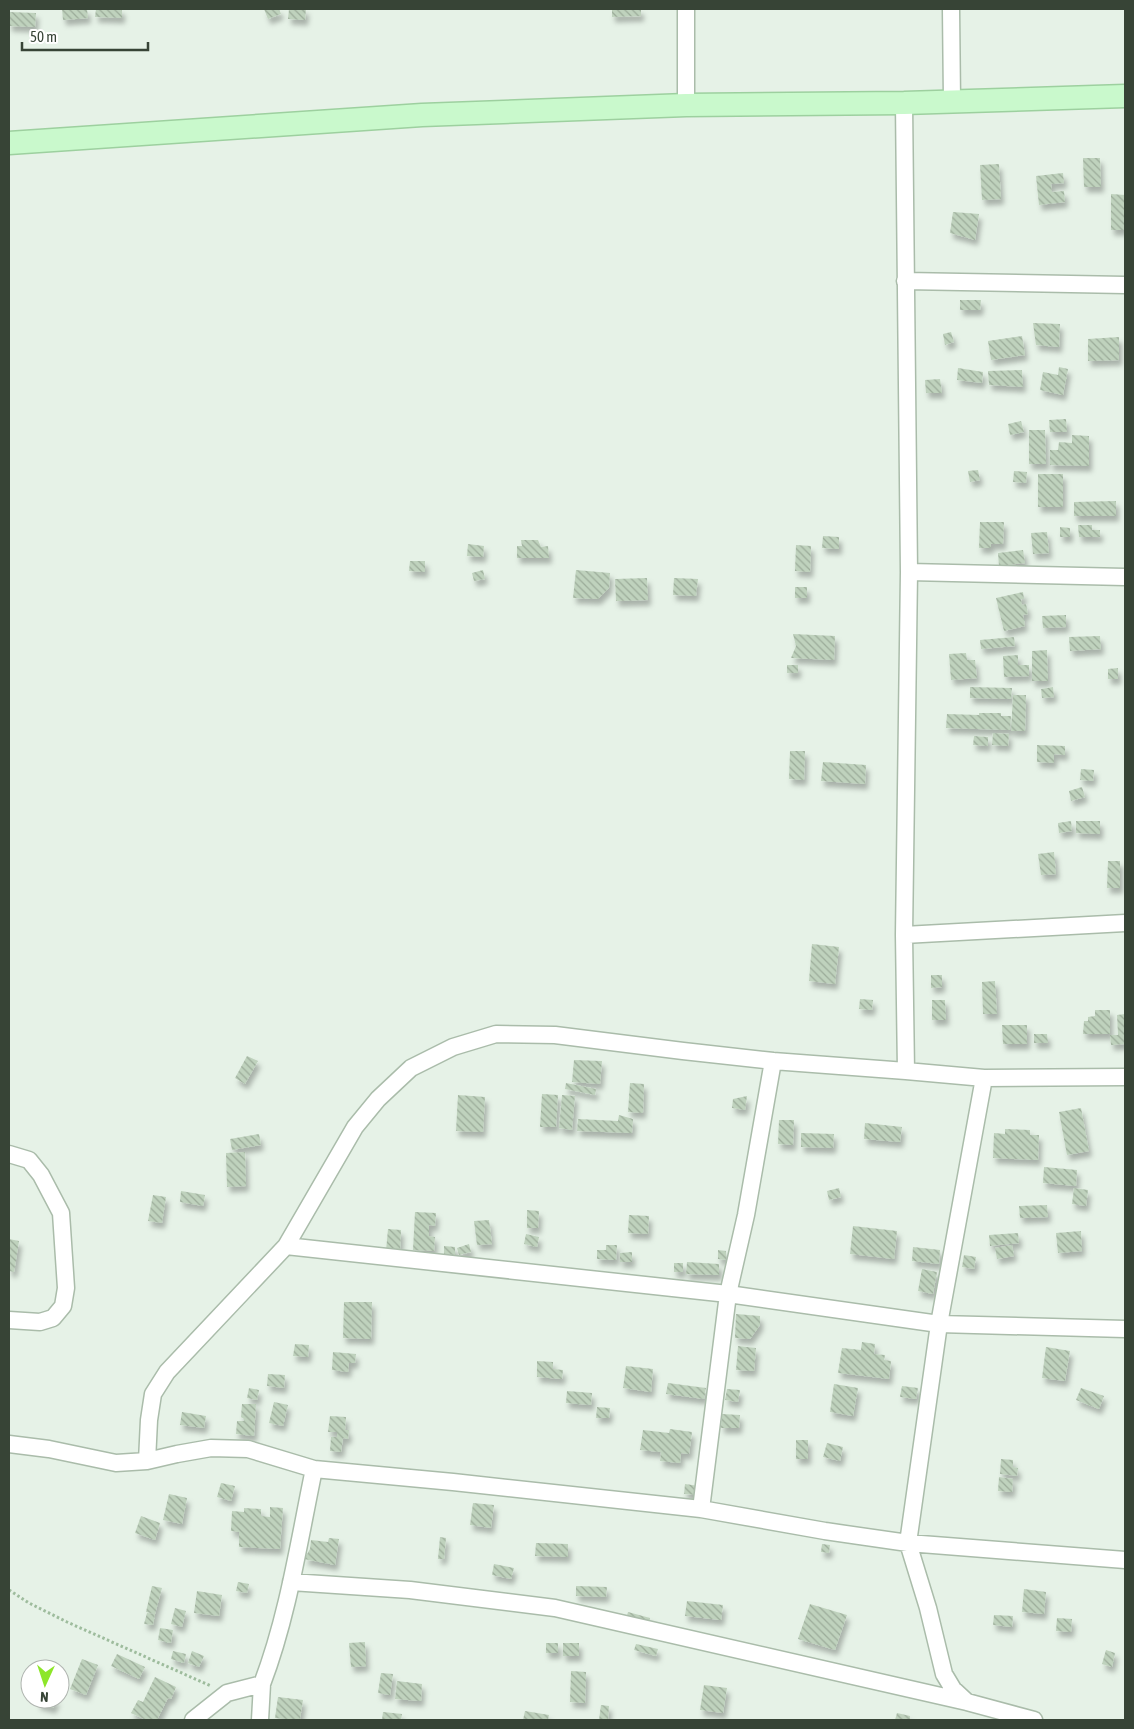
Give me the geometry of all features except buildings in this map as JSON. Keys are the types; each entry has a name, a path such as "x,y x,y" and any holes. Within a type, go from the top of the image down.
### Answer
{"street":[{"path":"686,9 686,105"},
{"path":"951,9 952,101"},
{"path":"9,143 422,115 686,105 904,103 1125,96"},
{"path":"904,103 910,572 904,935 906,1071"},
{"path":"905,281 1125,285"},
{"path":"910,572 1125,577"},
{"path":"904,935 1125,923"},
{"path":"147,1461 149,1420 153,1394 167,1372 286,1246 355,1127 378,1099 411,1068 453,1047 496,1034 555,1035 633,1046 773,1061 984,1078 1125,1077"},
{"path":"701,1509 728,1294 746,1215 773,1061"},
{"path":"967,1702 953,1689 944,1674 928,1608 908,1543 939,1324 984,1078"},
{"path":"9,1154 29,1160 41,1175 61,1213 66,1288 63,1306 53,1318 40,1322 9,1320"},
{"path":"286,1246 728,1294 939,1324 1125,1329"},
{"path":"9,1444 49,1449 116,1462 147,1461 211,1448 248,1449 314,1469 701,1509 825,1531 908,1543 1125,1560"},
{"path":"260,1720 262,1684 270,1664 291,1582 314,1469"},
{"path":"291,1582 410,1590 555,1608 967,1702 1034,1720"},
{"path":"192,1720 227,1693 262,1684"}],"path":[{"path":"9,1590 29,1603 68,1622 227,1693"}]}
